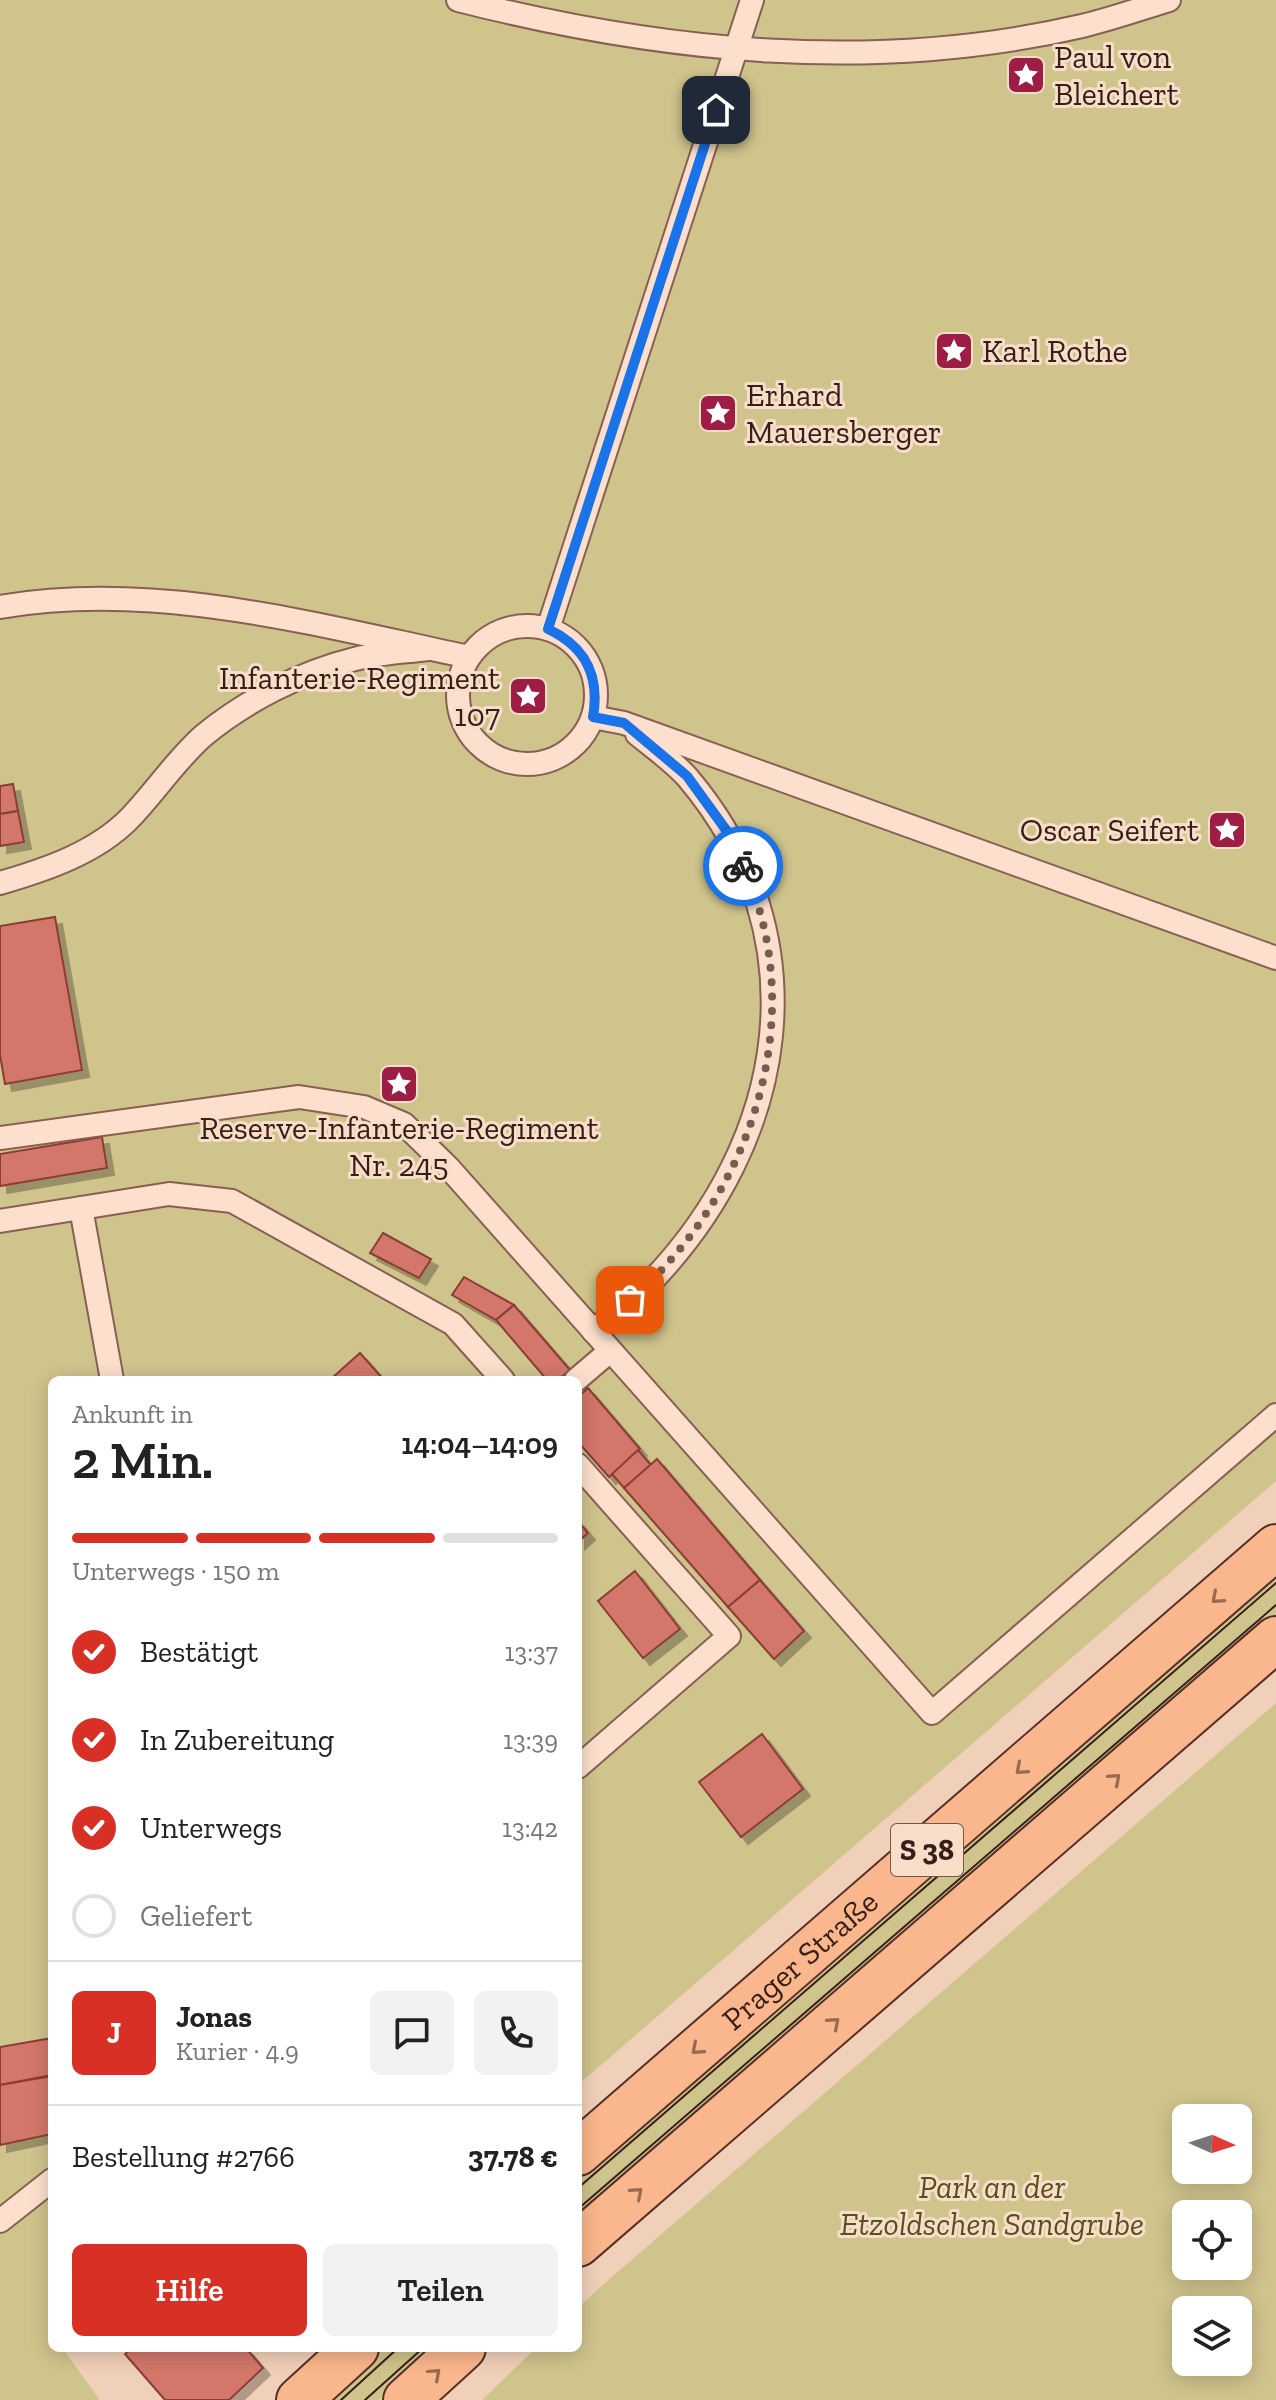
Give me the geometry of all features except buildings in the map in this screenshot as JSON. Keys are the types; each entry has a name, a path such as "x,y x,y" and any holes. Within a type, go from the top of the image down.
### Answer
{"main road":[{"name":"Prager Straße","path":"582,2150 1276,1547"},
{"name":"S 38","path":"582,2241 1276,1639"},
{"path":"299,2400 350,2352"},
{"path":"406,2400 459,2352"}],"lane":[{"path":"458,0 645,39 735,50 844,55 951,47 1082,26 1169,0"},
{"path":"548,629 752,0"},
{"path":"0,607 98,598 170,603 252,614 469,657"},
{"path":"531,626 548,629 579,648 595,681 593,717 574,747 559,757 523,765 497,757 475,742 459,710 457,691 469,657 480,643 504,630 531,626"},
{"path":"0,883 37,873 92,848 127,821 203,737 249,705 304,676 356,659 428,649"},
{"path":"593,717 624,723 1276,958"},
{"path":"593,1331 648,1284 691,1233 716,1195 735,1160 760,1099 772,1043 773,969 758,899 729,834 687,776 624,723"},
{"path":"0,1138 299,1097 364,1107 404,1124 449,1168 932,1713 1276,1415"},
{"path":"0,1221 169,1194 232,1201 453,1324 499,1376"},
{"path":"81,1208 111,1376"},
{"path":"581,1376 610,1351"},
{"path":"582,1470 729,1636 582,1764"},
{"path":"0,2221 48,2183"}],"green space":[{"path":"0,0 1276,0 1276,1481 582,2082 582,1376 48,1376 48,2352 65,2352 100,2400 0,2400"},
{"path":"1276,1568 1276,1615 582,2222 582,2175"},
{"name":"Park an der Etzoldschen Sandgrube","path":"1276,1703 1276,2400 482,2400 532,2352 582,2352 582,2304 599,2288"},
{"path":"380,2352 433,2352 379,2400 326,2400"}],"tram line":[{"path":"582,2185 1276,1583"},
{"path":"582,2206 1276,1605"},
{"path":"341,2400 394,2352"},
{"path":"365,2400 419,2352"}],"way so far":[{"path":"630,1300 648,1284 691,1233 716,1195 735,1160 760,1099 772,1043 773,969 758,899 743,866"}],"place":[{"name":"Paul von Bleichert","path":"1026,75"},
{"name":"Karl Rothe","path":"954,351"},
{"name":"Erhard Mauersberger","path":"718,413"},
{"name":"Infanterie-Regiment 107","path":"528,696"},
{"name":"Oscar Seifert","path":"1227,830"},
{"name":"Reserve-Infanterie-Regiment Nr. 245","path":"399,1084"}],"route":[{"path":"716,110 548,629 579,648 589,664 595,681 593,717 624,723 687,776 729,834 743,866"}]}
